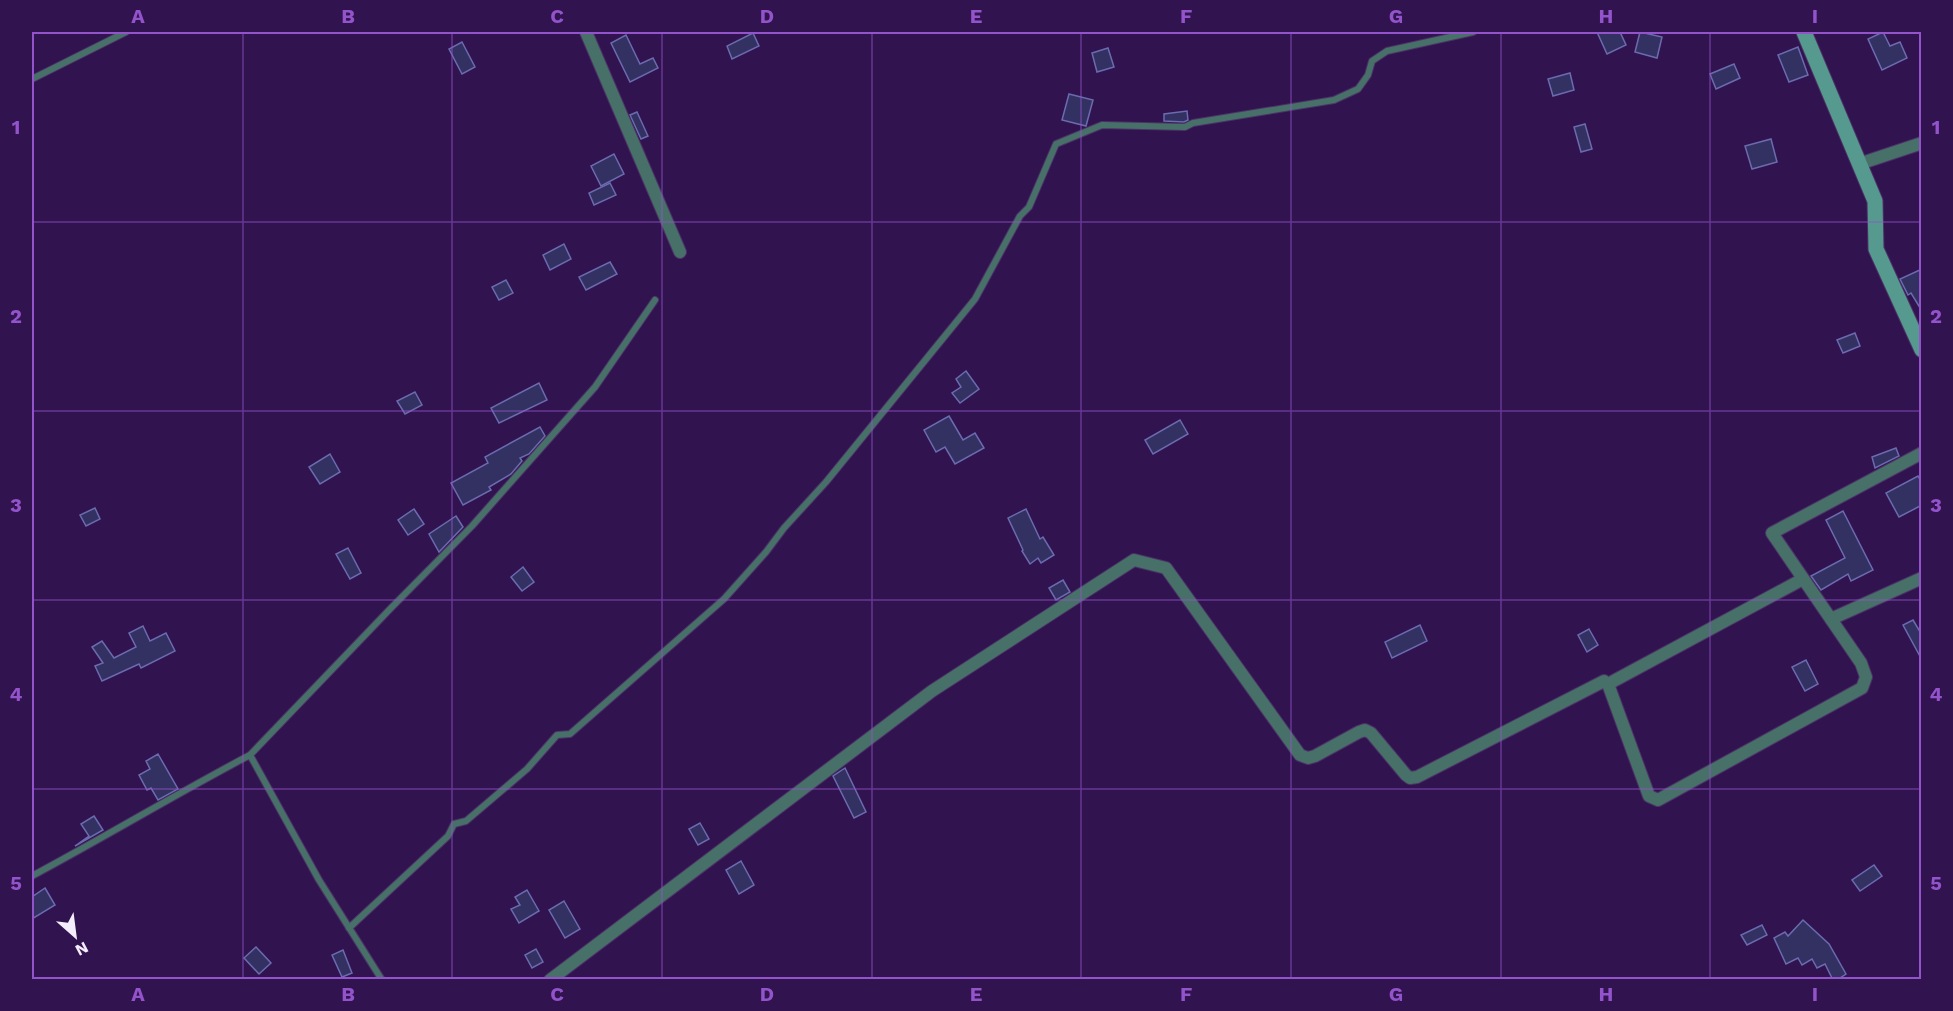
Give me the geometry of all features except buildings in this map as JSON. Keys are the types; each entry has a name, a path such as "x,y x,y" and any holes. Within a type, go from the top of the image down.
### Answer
{"street":[{"path":"586,32 680,252"},
{"path":"1804,32 1875,201 1876,249 1922,350"},
{"path":"1859,164 1922,143"},
{"path":"550,980 932,692 1134,560 1166,568 1300,755 1308,758 1316,756 1365,730 1371,733 1406,775 1410,778 1418,777 1604,681 1608,684 1649,795 1658,800 1862,688 1866,677 1861,663 1772,533 1922,453"},
{"path":"1831,619 1922,578"},
{"path":"1608,684 1803,579"}],"lane":[{"path":"32,79 126,32"},
{"path":"349,928 448,836 454,824 466,821 519,776 557,735 570,734 724,599 766,552 783,528 826,482 975,299 1020,216 1029,207 1056,144 1102,125 1185,127 1193,123 1334,100 1358,89 1368,75 1372,61 1387,51 1473,32"},
{"path":"32,876 183,790 250,755 472,526 595,387 655,300"},
{"path":"250,755 319,880 382,980"}]}
